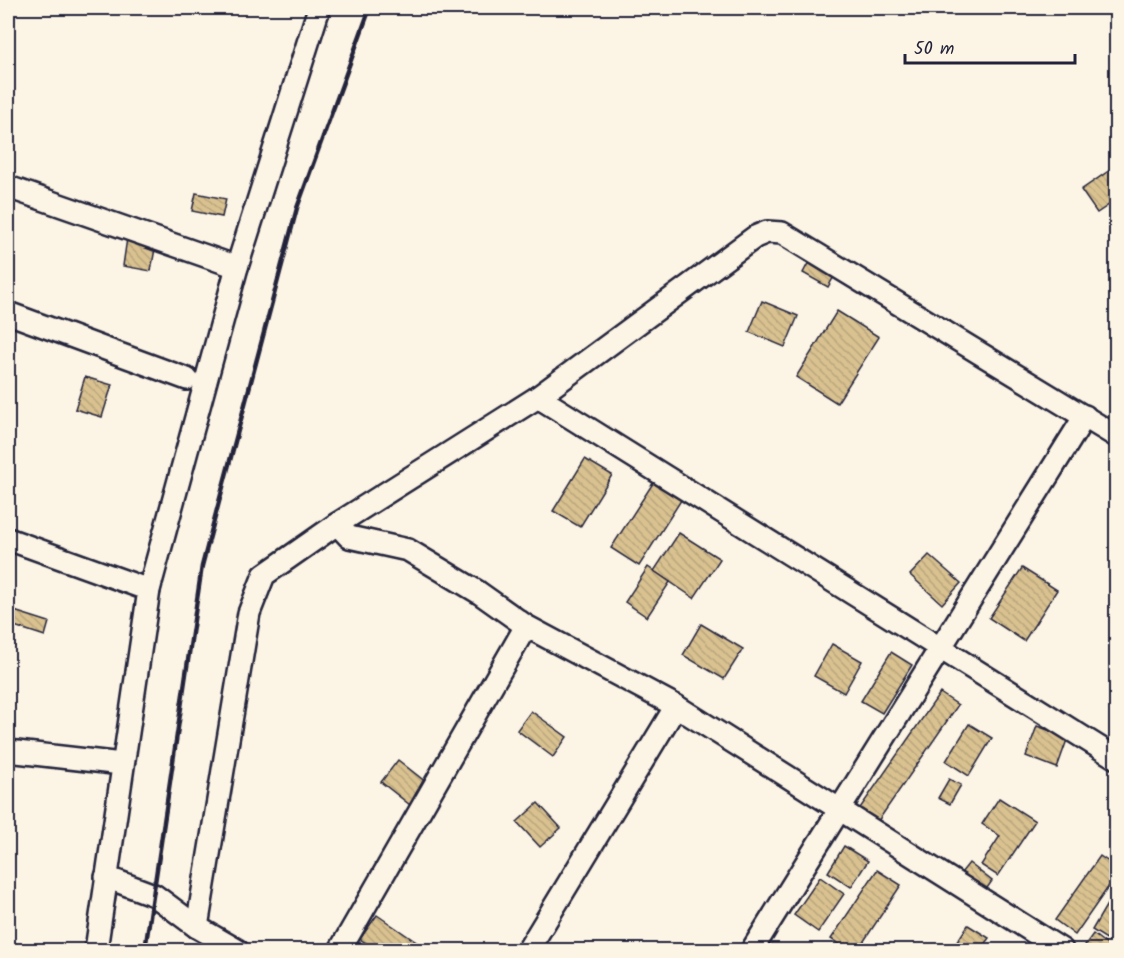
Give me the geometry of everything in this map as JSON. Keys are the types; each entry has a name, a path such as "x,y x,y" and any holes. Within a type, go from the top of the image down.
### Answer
{"street":[{"path":"96,951 149,590 237,267 319,8"},
{"path":"8,187 237,267"},
{"path":"197,927 249,613 264,575 337,524 538,397 755,237 767,232 782,233 1116,436"},
{"path":"8,313 187,379"},
{"path":"538,397 1116,758"},
{"path":"752,951 1085,416"},
{"path":"337,524 349,537 408,550 478,592 526,626 676,706 1062,951"},
{"path":"8,539 149,590"},
{"path":"340,951 526,626"},
{"path":"528,951 676,706"},
{"path":"8,752 122,764"},
{"path":"106,878 154,895 197,927 237,951"}],"building":[{"path":"1116,166 1116,200 1097,213 1081,190"},
{"path":"196,193 226,199 222,217 192,211"},
{"path":"127,238 156,243 151,271 123,266"},
{"path":"814,252 840,266 828,287 803,273"},
{"path":"762,301 798,316 785,347 749,332"},
{"path":"837,311 879,337 837,403 796,377"},
{"path":"85,377 112,385 102,417 75,409"},
{"path":"585,459 612,475 580,527 553,511"},
{"path":"657,477 685,494 639,566 611,548"},
{"path":"679,533 720,559 694,598 654,571"},
{"path":"929,555 961,583 942,604 910,575"},
{"path":"648,567 670,582 647,617 625,602"},
{"path":"1022,568 1057,590 1024,641 989,618"},
{"path":"8,609 49,622 45,636 8,624"},
{"path":"701,624 743,649 724,679 683,655"},
{"path":"832,644 862,661 844,693 814,676"},
{"path":"891,652 912,665 882,713 861,701"},
{"path":"940,693 958,705 876,824 858,811"},
{"path":"531,711 567,737 553,757 517,730"},
{"path":"969,724 992,738 969,776 946,761"},
{"path":"1037,726 1068,737 1057,768 1026,756"},
{"path":"398,760 427,783 410,805 381,782"},
{"path":"949,779 961,785 950,804 938,798"},
{"path":"999,798 1035,821 998,876 981,865 1000,836 982,824"},
{"path":"538,803 561,828 540,847 517,822"},
{"path":"844,846 868,861 851,887 828,872"},
{"path":"1100,856 1116,867 1116,876 1075,935 1055,920"},
{"path":"969,863 992,881 985,891 961,873"},
{"path":"877,870 901,885 858,950 848,950 831,939"},
{"path":"820,877 844,894 818,932 794,915"},
{"path":"1116,889 1116,938 1113,943 1092,930"},
{"path":"377,915 428,950 376,950 360,939"},
{"path":"968,925 989,938 980,950 953,948"},
{"path":"1093,934 1114,950 1092,950 1085,945"}],"railway":[{"path":"145,950 202,566 297,208 370,8"}]}
